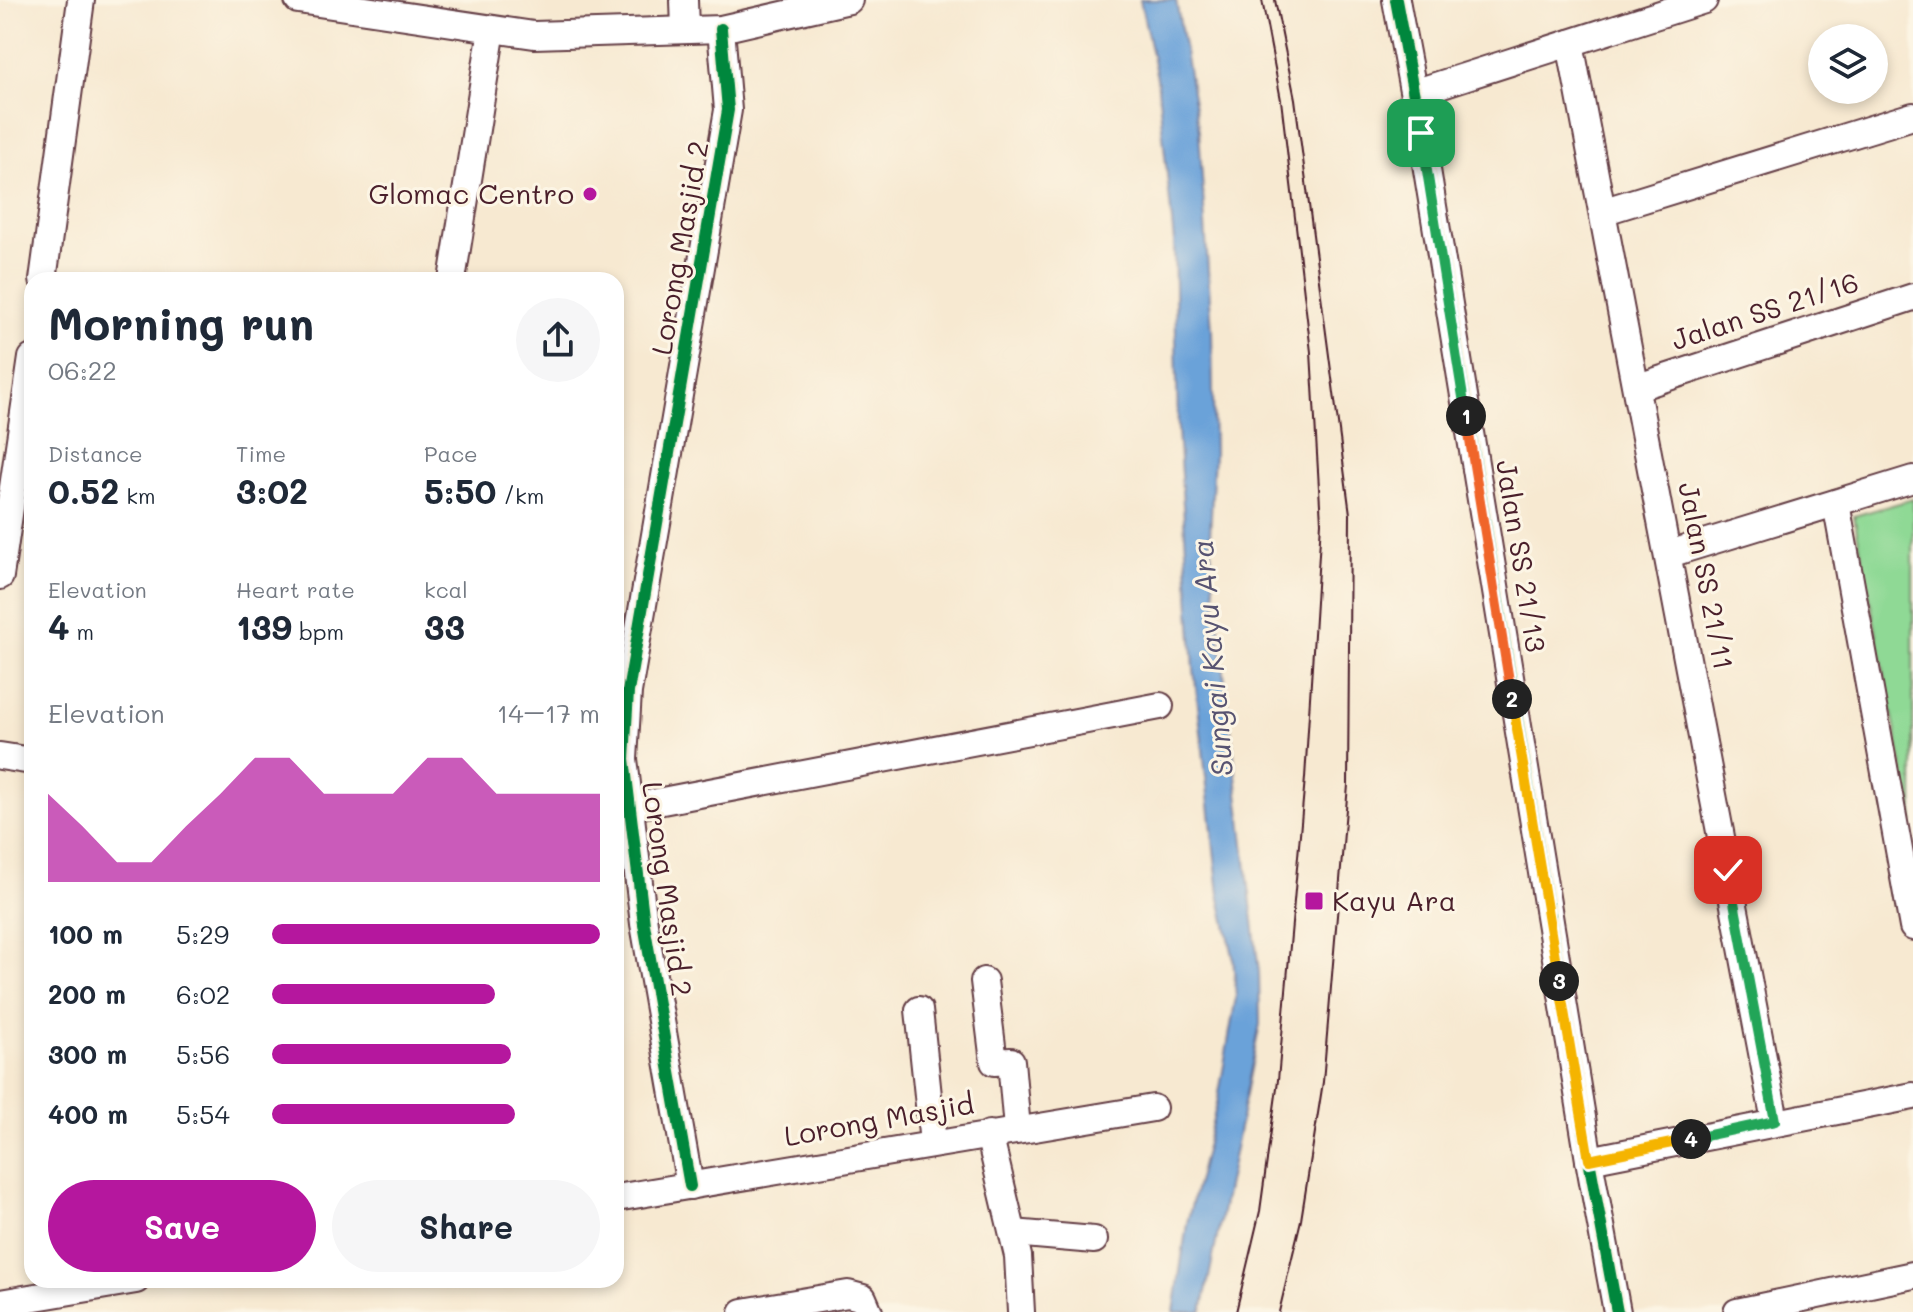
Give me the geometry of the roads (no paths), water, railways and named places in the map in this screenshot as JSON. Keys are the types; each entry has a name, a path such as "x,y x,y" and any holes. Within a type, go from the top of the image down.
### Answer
{"street":[{"path":"44,272 81,0"},
{"path":"684,0 685,30"},
{"path":"304,1 534,35 721,29 849,0"},
{"name":"Jalan SS 21/13","path":"1396,0 1617,1312"},
{"path":"1414,93 1704,0"},
{"path":"453,272 492,29"},
{"name":"Lorong Masjid 2","path":"690,1186 644,924 624,759 628,692 728,110 721,29"},
{"name":"Jalan SS 21/11","path":"1570,43 1605,211 1775,1121"},
{"path":"1605,211 1913,116"},
{"name":"Jalan SS 21/16","path":"1638,387 1913,297"},
{"path":"0,576 24,412"},
{"path":"1669,554 1913,479"},
{"path":"1836,503 1913,927"},
{"path":"631,807 1160,706"},
{"path":"0,756 24,760"},
{"path":"984,981 994,1062 1011,1061 1017,1129"},
{"path":"919,1010 933,1143"},
{"path":"1589,1160 1913,1096"},
{"name":"Lorong Masjid","path":"624,1197 1153,1108"},
{"path":"989,1134 1013,1233 1021,1312"},
{"path":"1013,1233 1094,1240"},
{"path":"1737,1312 1913,1275"},
{"path":"0,1303 89,1288"},
{"path":"743,1312 848,1294 863,1298 869,1312"}],"water":[{"name":"Sungai Kayu Ara","path":"1140,0 1176,0 1199,131 1212,331 1214,454 1210,537 1259,972 1260,1024 1202,1312 1174,1312 1187,1223 1218,1099 1236,997 1233,956 1219,894 1194,669 1178,430 1174,242 1157,78"}],"tram line":[{"path":"1236,1312 1260,1211 1278,1080 1305,778 1321,522 1311,352 1281,100 1262,0"},
{"path":"1275,0 1295,99 1350,514 1348,785 1323,1082 1301,1220 1279,1312"}],"place":[{"name":"Glomac Centro","path":"590,194"},
{"name":"Kayu Ara","path":"1314,901"}]}
